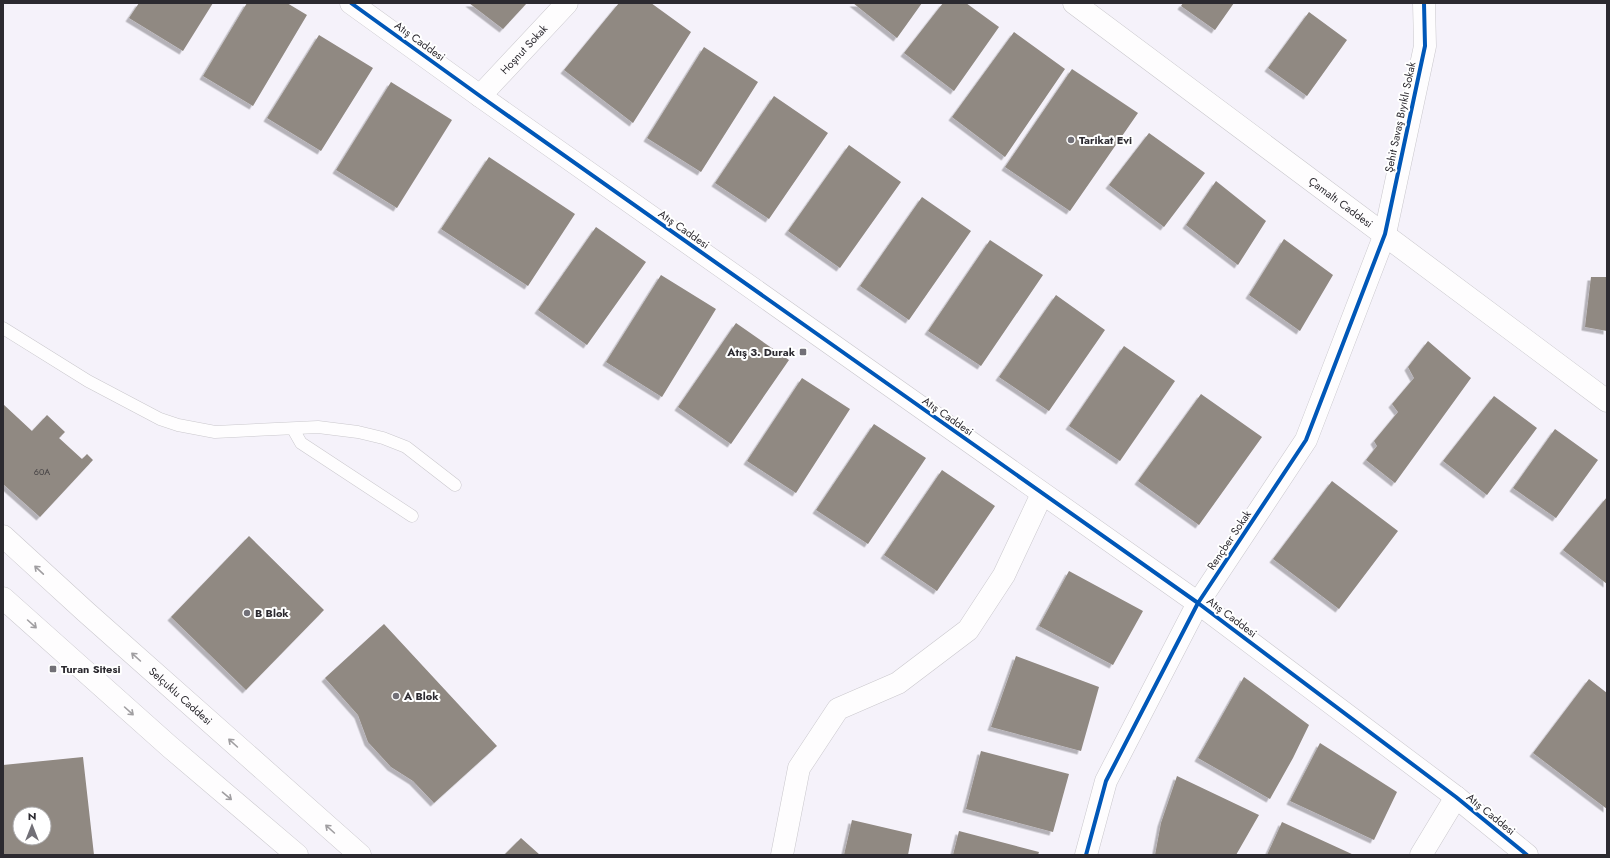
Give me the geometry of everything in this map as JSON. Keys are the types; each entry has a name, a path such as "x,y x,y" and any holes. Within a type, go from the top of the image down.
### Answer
{"street":[{"name":"Atış Caddesi","path":"351,3 480,96 1198,603 1456,797 1527,855"},
{"name":"Hoşnut Sokak","path":"480,96 567,3"},
{"name":"Çamaltı Caddesi","path":"1074,3 1607,401"},
{"name":"Şehit Savaş Bıyıklı Sokak","path":"1384,234 1425,46 1424,3"},
{"name":"Rençber Sokak","path":"1086,855 1106,781 1198,603 1306,440 1384,234"},
{"path":"782,855 799,768 838,708 898,683 968,630 1004,575 1042,494"},
{"name":"Selçuklu Caddesi","path":"3,536 86,612 360,855"},
{"path":"3,598 170,747 297,855"},
{"path":"1421,855 1456,797"}],"lane":[{"path":"3,328 88,381 160,419 178,425 215,432 318,427 358,432 383,438 406,447 455,485"},
{"path":"292,429 301,443 412,516"}],"building":[{"path":"139,3 213,3 183,51 129,18"},
{"path":"247,3 287,3 307,15 253,106 203,76"},
{"path":"469,3 527,3 503,29"},
{"path":"619,3 651,3 691,32 633,123 564,70"},
{"path":"853,3 922,3 897,38"},
{"path":"943,3 966,3 999,27 954,91 904,53"},
{"path":"1183,3 1234,3 1215,30 1181,6"},
{"path":"1309,12 1347,40 1307,96 1268,68"},
{"path":"1014,32 1065,69 1005,157 952,117"},
{"path":"319,35 373,68 321,151 267,118"},
{"path":"704,47 758,82 701,172 647,138"},
{"name":"Tarikat Evi","path":"1072,69 1138,113 1070,211 1005,167"},
{"path":"391,82 452,120 397,208 336,170"},
{"path":"774,96 828,133 769,219 715,183"},
{"path":"1149,133 1205,173 1164,227 1109,185"},
{"path":"849,145 901,182 840,268 788,231"},
{"path":"489,157 575,214 528,286 441,229"},
{"path":"1216,181 1266,221 1238,265 1186,225"},
{"path":"922,197 971,231 909,320 860,286"},
{"path":"596,227 646,262 587,345 538,310"},
{"path":"1284,239 1333,275 1300,331 1249,295"},
{"path":"990,240 1043,275 981,366 928,331"},
{"path":"661,275 716,309 662,397 606,362"},
{"path":"1591,277 1607,277 1607,331 1585,327"},
{"path":"1056,295 1105,330 1049,411 999,377"},
{"path":"736,323 789,360 731,444 678,407"},
{"path":"1428,341 1471,378 1395,483 1366,460 1377,446 1374,441 1398,412 1392,404 1414,378 1408,367"},
{"path":"1124,346 1175,381 1120,461 1069,426"},
{"path":"802,378 850,409 796,493 747,461"},
{"path":"1201,394 1262,437 1199,525 1138,481"},
{"path":"1494,396 1537,428 1487,495 1443,461"},
{"path":"3,404 32,431 47,415 65,432 59,438 82,459 87,454 93,460 40,517 3,484"},
{"path":"874,424 926,458 868,544 816,510"},
{"path":"1555,429 1598,460 1556,518 1513,488"},
{"path":"942,470 995,506 937,591 884,555"},
{"path":"1332,481 1398,531 1339,609 1273,559"},
{"path":"1607,497 1607,584 1563,550"},
{"name":"B Blok","path":"249,536 324,610 246,690 171,617"},
{"path":"1069,571 1143,611 1113,665 1039,626"},
{"name":"A Blok","path":"384,624 497,746 434,803 413,781 391,767 368,742 358,715 325,678"},
{"path":"1016,656 1099,687 1081,751 991,727"},
{"path":"1244,677 1309,725 1293,758 1270,799 1198,758"},
{"path":"1589,679 1607,693 1607,809 1533,753"},
{"path":"1320,743 1397,792 1374,840 1290,801"},
{"path":"981,751 1069,774 1053,832 966,809"},
{"path":"83,757 94,855 3,855 3,765"},
{"path":"1177,776 1259,815 1236,855 1155,855 1161,823"},
{"path":"852,820 912,834 908,855 844,855"},
{"path":"1282,822 1354,855 1267,855"},
{"path":"959,831 1039,852 1038,855 953,855"},
{"path":"521,838 540,855 504,855"}],"cycle path":[{"path":"351,3 480,96 1198,603 1456,797 1527,855"},
{"path":"1086,855 1106,781 1198,603 1306,440 1385,234 1425,46 1424,3"}],"place":[{"name":"Tarikat Evi","path":"1071,140"},
{"name":"Atış 3. Durak","path":"803,352"},
{"name":"B Blok","path":"247,613"},
{"name":"Turan Sitesi","path":"53,669"},
{"name":"A Blok","path":"396,696"}]}
